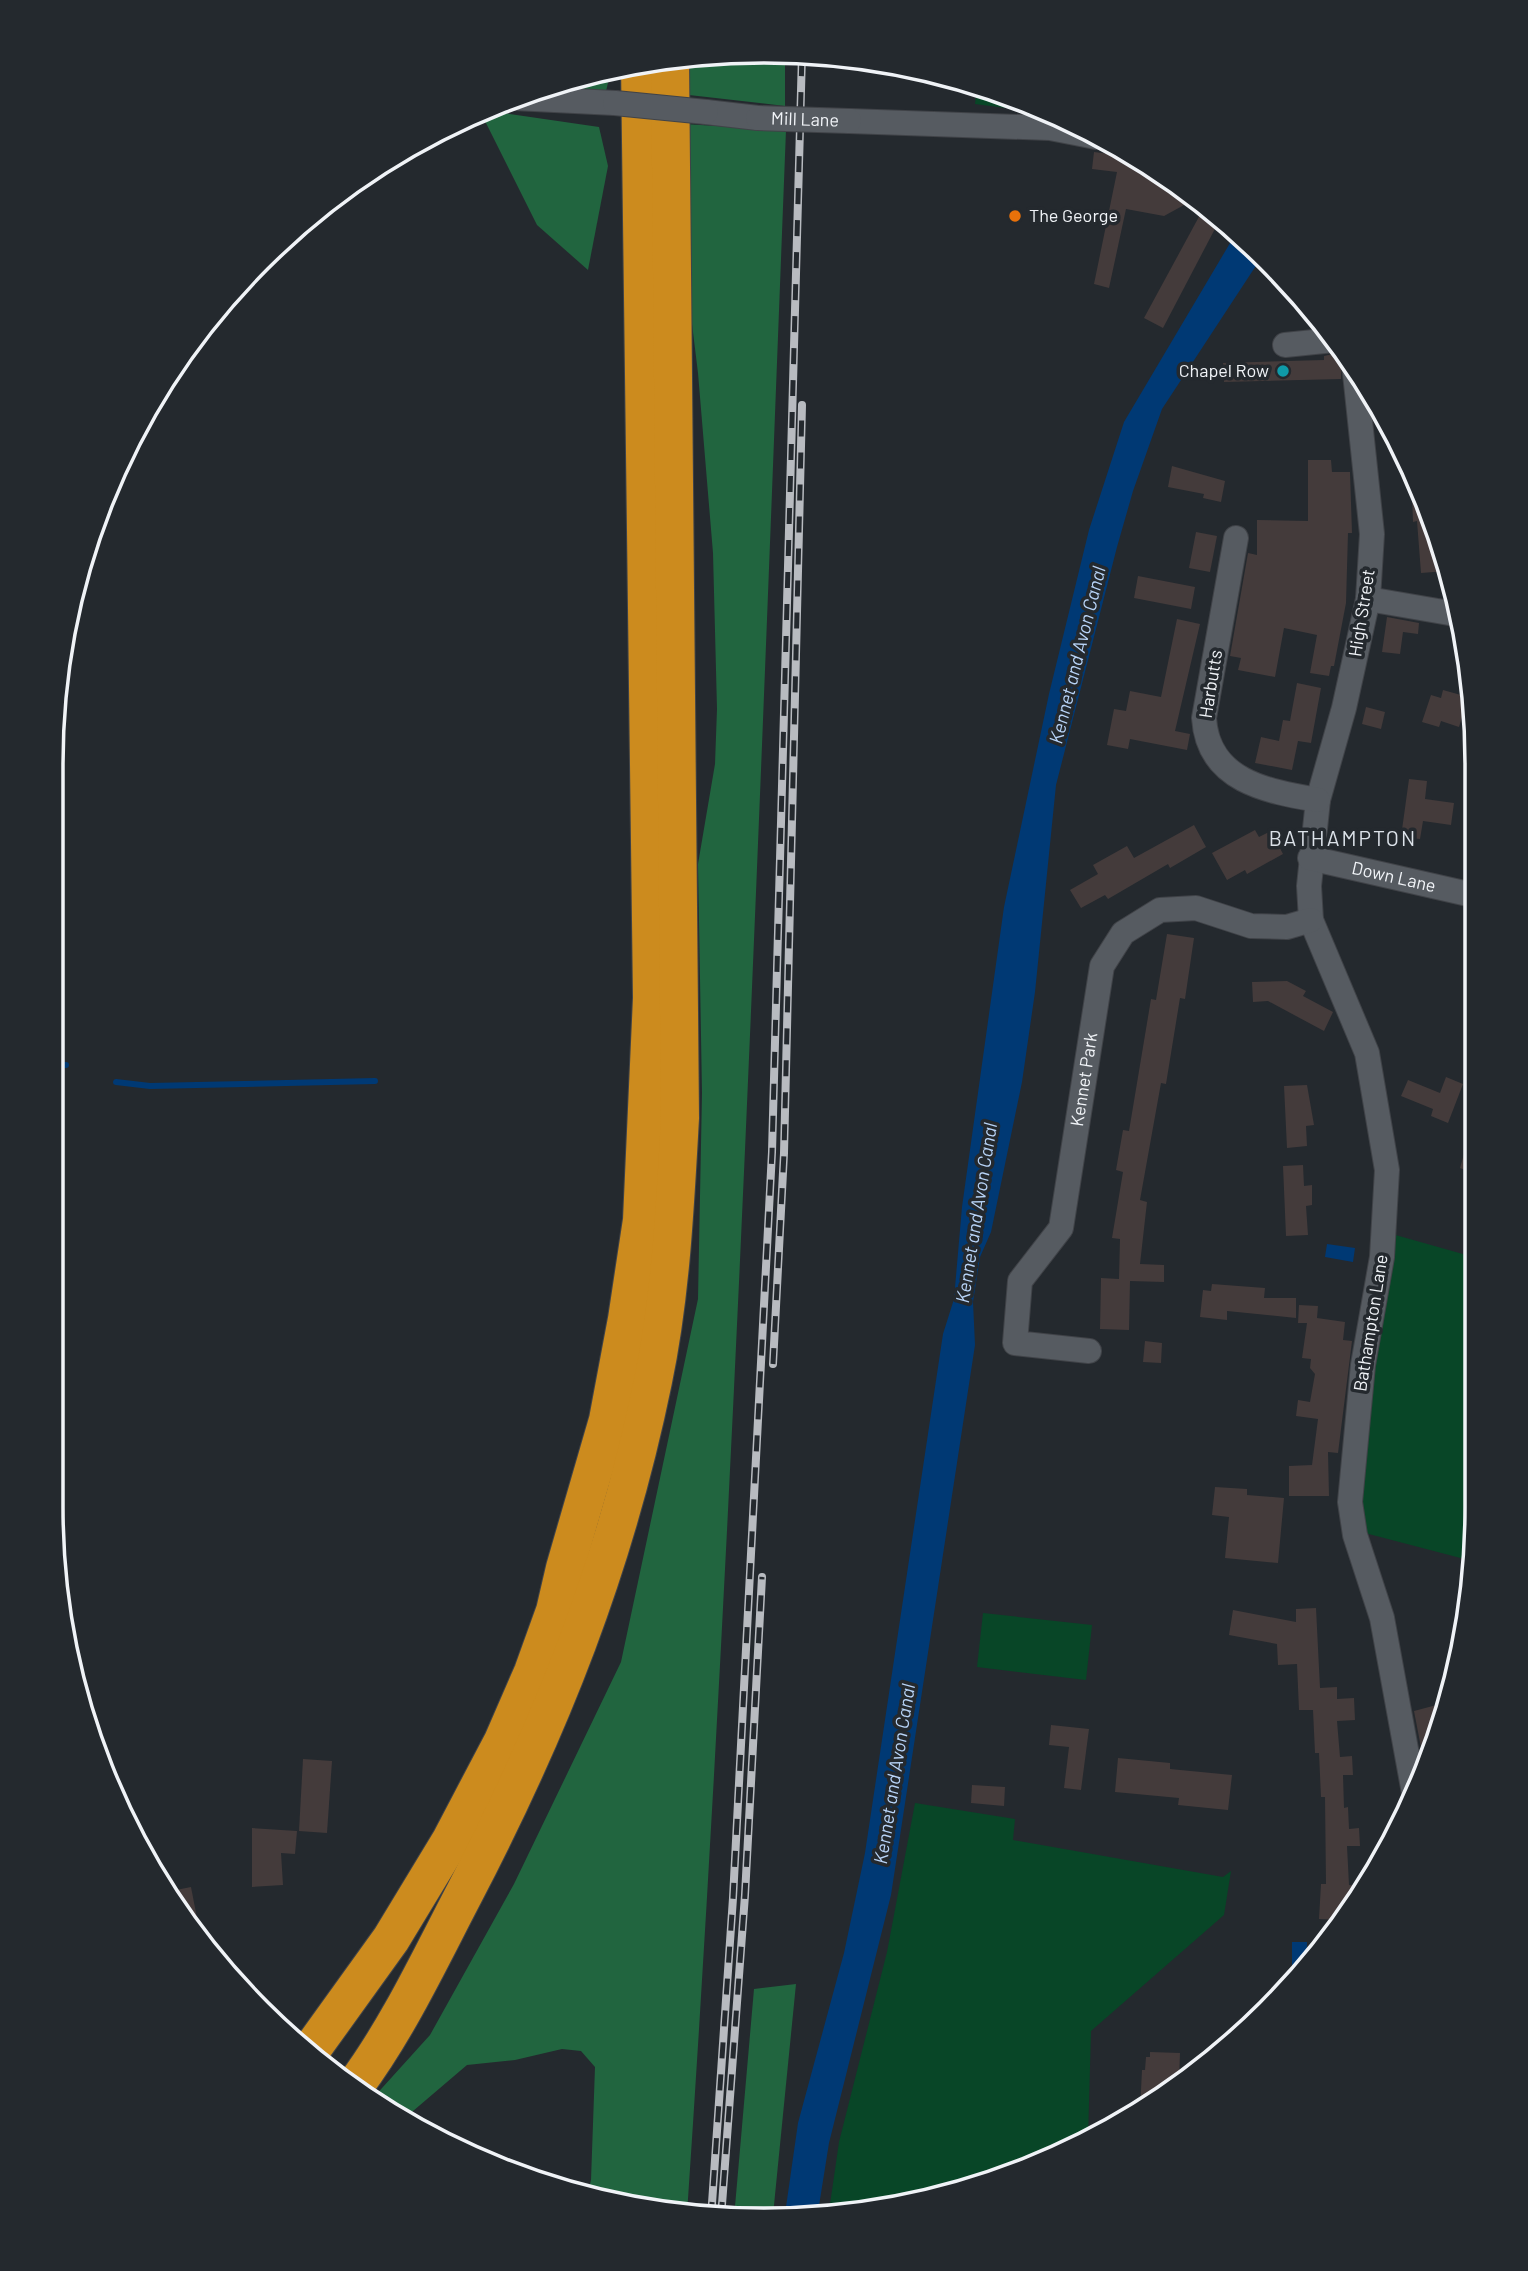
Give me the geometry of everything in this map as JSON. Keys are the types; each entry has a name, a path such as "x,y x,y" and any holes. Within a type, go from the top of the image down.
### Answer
{"highway":[{"path":"359,2079 420,1979 483,1857 516,1790 577,1650 606,1564 653,1380 668,1273 680,1118 670,69"},
{"path":"315,2045 391,1939 451,1840 503,1741 533,1672 555,1611 608,1420 624,1332 642,1220 649,1122 652,998 640,74"},
{"path":"296,2029 348,1965 433,1842 466,1786 565,1568"},
{"path":"345,2069 402,1989 483,1857"}],"street":[{"name":"Mill Lane","path":"541,99 615,103 758,118 920,121 1065,131"},
{"path":"1285,345 1323,341"},
{"name":"High Street","path":"1310,858 1318,800 1344,708 1368,599 1372,534 1357,391"},
{"name":"Harbutts","path":"1236,538 1204,718 1205,737 1215,757 1241,779 1274,793 1318,800"},
{"path":"1368,599 1448,613"},
{"name":"Down Lane","path":"1310,858 1465,893"},
{"name":"Bathampton Lane","path":"1310,858 1311,920 1367,1053 1387,1170 1382,1257 1363,1365 1350,1502 1355,1535 1382,1618 1411,1777"},
{"name":"Kennet Park","path":"1088,1350 1015,1343 1020,1281 1061,1228 1102,966 1123,933 1160,910 1196,908 1251,926 1287,927 1311,920"}],"green space":[{"path":"785,64 785,106 689,95 689,68"},
{"path":"608,81 605,96 559,94"},
{"path":"976,96 1013,109 975,104"},
{"path":"504,113 599,127 608,166 588,270 537,225 485,121"},
{"path":"683,124 786,130 732,1433 688,2203 627,2195 590,2186 595,2067 581,2051 562,2049 515,2060 467,2065 411,2113 378,2092 430,2035 514,1884 621,1662 698,1299 702,1093 698,864 715,764 717,709 713,553 698,373 682,242"},
{"path":"1392,1234 1465,1255 1463,1559 1365,1533 1359,1485"},
{"path":"983,1613 1092,1625 1086,1680 977,1667"},
{"path":"915,1803 1015,1819 1013,1840 1223,1877 1231,1871 1224,1915 1091,2031 1088,2128 1032,2155 945,2184 901,2195 830,2204 839,2142 887,1952"},
{"path":"796,1984 774,2208 735,2207 754,1989"}],"water":[{"name":"Kennet and Avon Canal","path":"1231,242 1257,265 1162,409 1133,491 1117,547 1056,785 1035,992 1022,1082 991,1232 980,1257 973,1302 975,1345 891,1895 829,2143 819,2205 786,2207 798,2123 844,1953 865,1853 943,1334 954,1299 962,1207 1004,907 1049,694 1089,530 1124,422"},
{"path":"1327,1244 1355,1248 1353,1262 1325,1257"},
{"path":"1292,1942 1307,1942 1307,1950 1292,1968"}],"building":[{"path":"1094,152 1108,154 1186,204 1164,216 1126,209 1109,288 1094,284 1117,172 1092,169"},
{"path":"1200,215 1215,228 1163,328 1144,318"},
{"name":"Chapel Row","path":"1332,354 1341,367 1341,379 1224,382 1223,363 1324,360 1324,356"},
{"path":"1308,460 1331,460 1332,472 1350,472 1352,533 1348,533 1346,603 1334,666 1331,666 1329,676 1310,673 1317,635 1284,628 1275,677 1238,670 1241,658 1230,656 1248,553 1257,555 1257,520 1308,521"},
{"path":"1172,466 1225,481 1221,502 1203,498 1204,494 1168,487"},
{"path":"1412,496 1438,572 1421,573 1417,521 1413,522"},
{"path":"1196,532 1217,536 1210,572 1189,568"},
{"path":"1138,576 1195,587 1191,609 1134,598"},
{"path":"1387,617 1419,623 1418,634 1403,632 1400,654 1382,652"},
{"path":"1177,619 1200,624 1175,731 1190,734 1187,750 1130,739 1128,749 1107,745 1114,709 1126,711 1130,691 1161,697"},
{"path":"1297,683 1321,688 1311,743 1298,741 1292,770 1255,763 1261,737 1279,741 1283,720 1290,721"},
{"path":"1443,690 1461,695 1463,715 1459,727 1441,721 1439,727 1422,722 1431,695 1441,698"},
{"path":"1366,707 1385,712 1381,729 1362,724"},
{"path":"1409,779 1427,781 1425,799 1454,803 1451,825 1423,821 1420,839 1401,837"},
{"path":"1194,825 1206,847 1170,868 1168,864 1108,899 1105,895 1081,908 1070,890 1098,874 1093,865 1127,846 1134,858"},
{"path":"1255,830 1259,837 1271,831 1283,854 1247,874 1245,870 1227,880 1212,853"},
{"path":"1167,934 1194,938 1185,999 1180,998 1166,1084 1161,1083 1140,1200 1147,1202 1140,1264 1164,1265 1164,1282 1130,1281 1129,1330 1100,1329 1101,1278 1119,1279 1120,1239 1112,1238 1123,1172 1116,1170 1123,1130 1129,1131 1151,999 1156,1000"},
{"path":"1287,981 1306,991 1303,996 1333,1012 1324,1031 1268,1001 1253,1002 1252,982"},
{"path":"1446,1077 1463,1084 1448,1123 1431,1116 1433,1109 1401,1096 1408,1080 1440,1093"},
{"path":"1307,1085 1314,1125 1306,1126 1307,1146 1287,1148 1284,1086"},
{"path":"1465,1151 1465,1170 1460,1168"},
{"path":"1303,1165 1304,1186 1312,1185 1312,1205 1306,1206 1308,1235 1286,1236 1283,1166"},
{"path":"1212,1284 1265,1288 1264,1298 1296,1298 1296,1318 1227,1311 1227,1320 1200,1317 1203,1290 1211,1291"},
{"path":"1299,1305 1318,1306 1317,1318 1345,1322 1343,1340 1352,1341 1338,1453 1328,1452 1329,1496 1289,1496 1289,1466 1312,1465 1318,1419 1296,1416 1298,1400 1310,1402 1315,1374 1310,1368 1311,1359 1302,1358 1307,1323 1298,1323"},
{"path":"1145,1341 1162,1343 1161,1363 1143,1362"},
{"path":"1215,1487 1247,1489 1247,1495 1284,1498 1278,1563 1225,1558 1229,1517 1212,1515"},
{"path":"1316,1608 1320,1688 1337,1687 1337,1699 1354,1698 1355,1720 1337,1721 1340,1757 1352,1756 1353,1775 1343,1775 1344,1808 1348,1807 1349,1829 1359,1828 1360,1846 1347,1846 1349,1885 1354,1885 1330,1919 1319,1919 1321,1884 1326,1884 1325,1797 1321,1797 1313,1710 1299,1710 1297,1664 1278,1665 1277,1644 1229,1635 1233,1610 1296,1622 1296,1609"},
{"path":"1436,1705 1421,1750 1414,1711"},
{"path":"1051,1725 1089,1729 1081,1790 1064,1788 1069,1747 1049,1745"},
{"path":"1118,1758 1170,1763 1170,1769 1232,1775 1228,1810 1178,1805 1179,1798 1115,1792"},
{"path":"303,1759 332,1761 327,1833 299,1831"},
{"path":"972,1785 1005,1787 1004,1806 971,1803"},
{"path":"252,1828 297,1831 295,1854 281,1853 283,1885 252,1887"},
{"path":"191,1887 197,1919 181,1896 177,1890"},
{"path":"1150,2052 1180,2053 1179,2071 1141,2098 1142,2070 1145,2070 1146,2057 1150,2057"}],"waterway":[{"path":"116,1082 150,1086 375,1081"}],"railway":[{"path":"712,2205 733,1898 772,1152 802,65"},
{"path":"773,1364 784,1153 802,405"},
{"path":"722,2206 745,1895 762,1577"}],"place":[{"name":"The George","path":"1015,216"},
{"name":"Chapel Row","path":"1283,371"}],"district":[{"name":"BATHAMPTON","path":"1343,839"}]}
